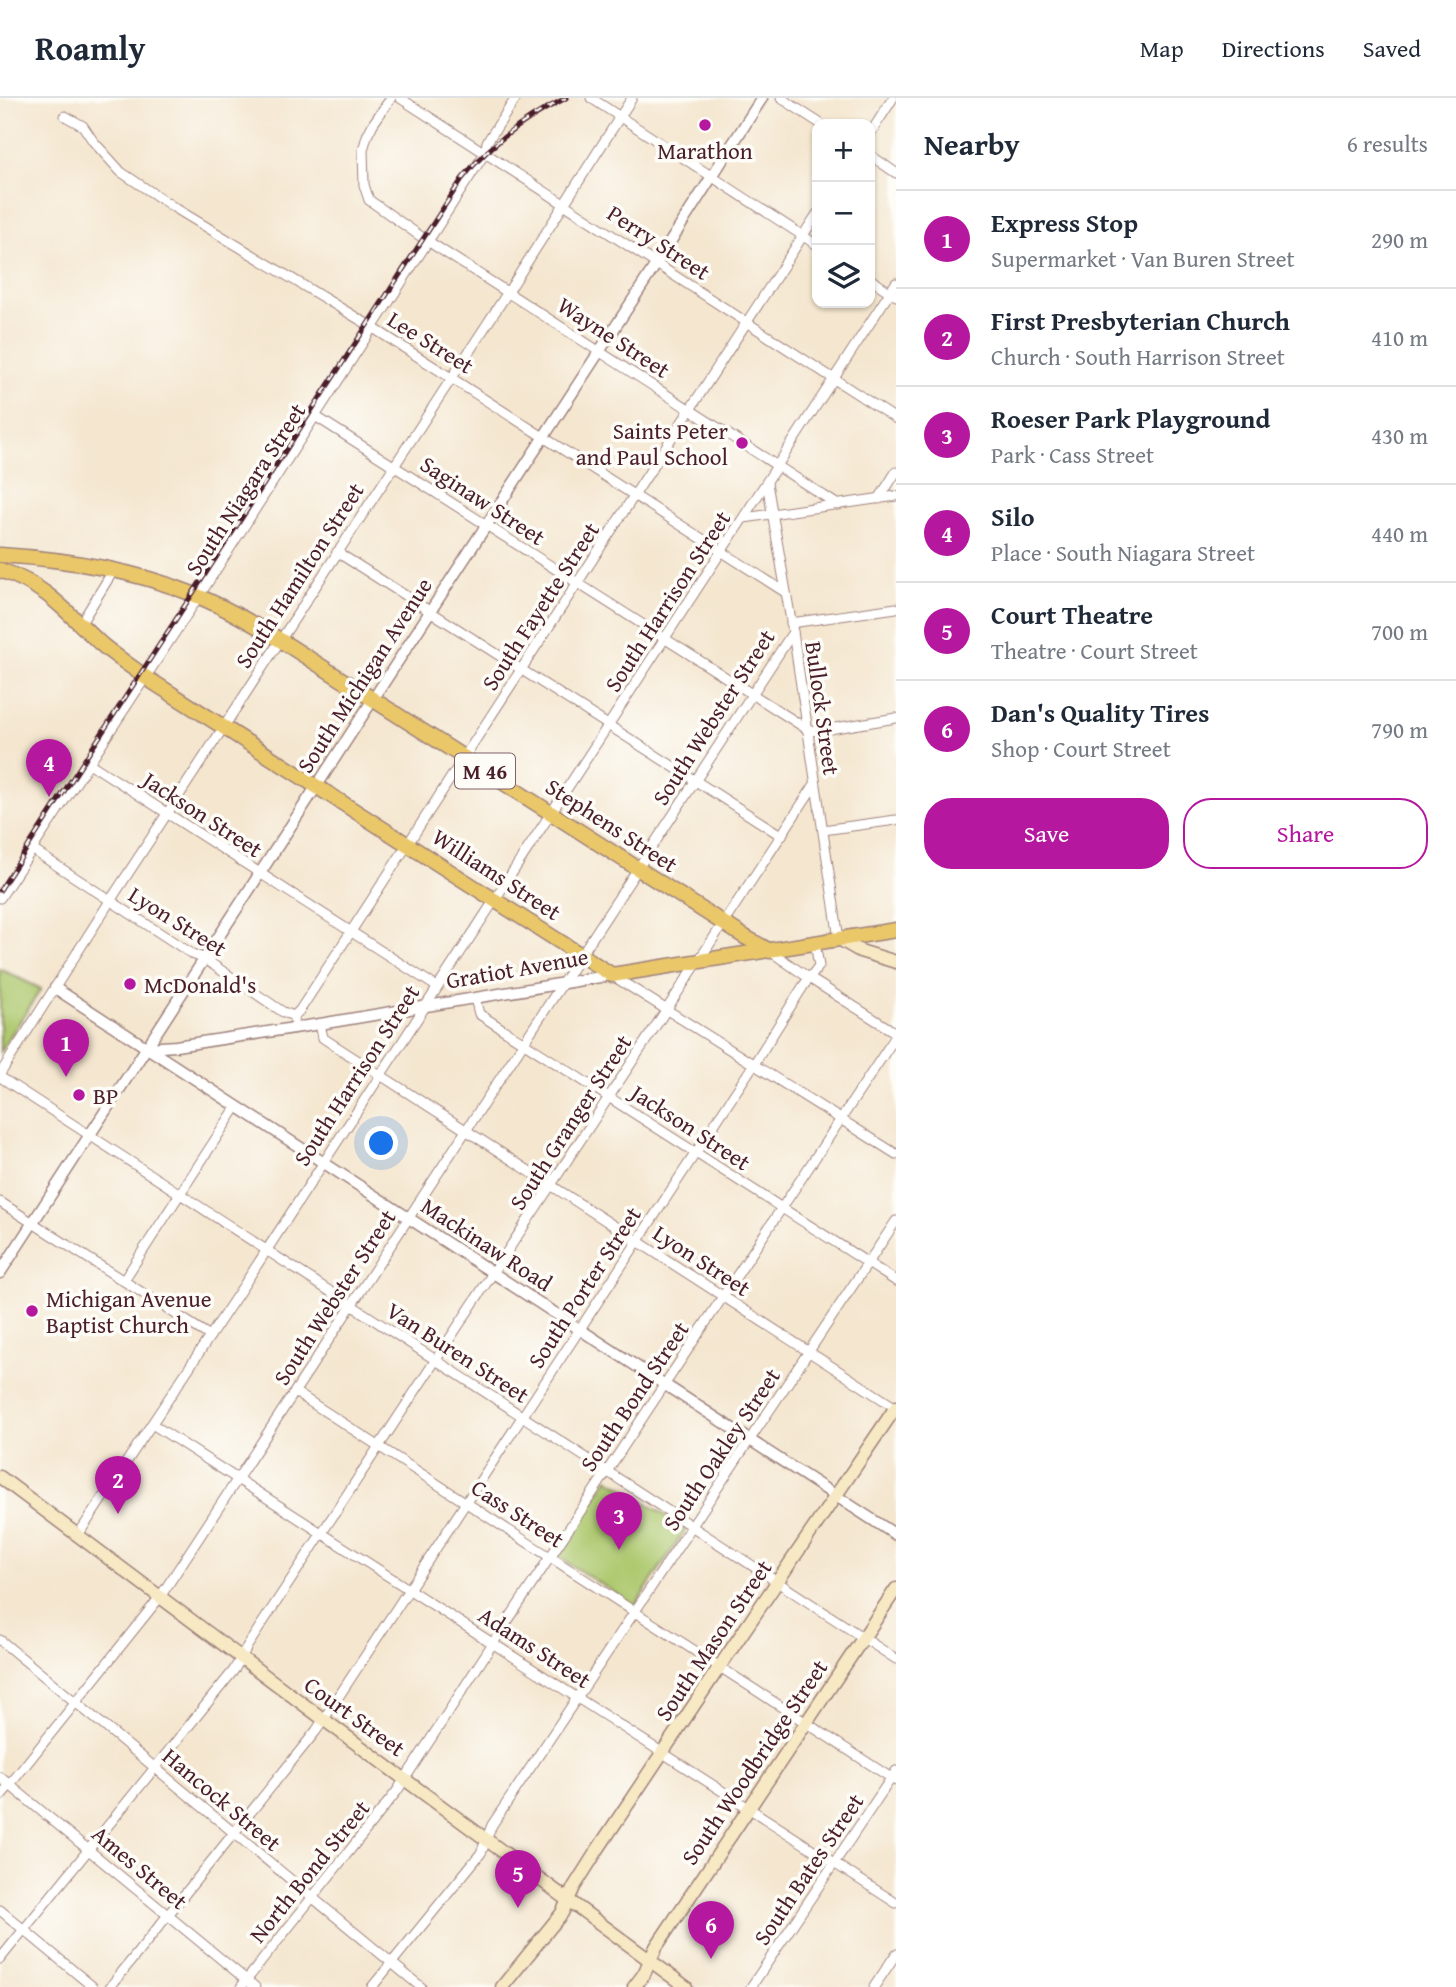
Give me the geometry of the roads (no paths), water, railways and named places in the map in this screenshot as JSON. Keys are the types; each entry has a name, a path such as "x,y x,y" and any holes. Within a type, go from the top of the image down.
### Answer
{"highway":[{"name":"M 46","path":"0,555 64,561 113,571"},
{"name":"Williams Street","path":"0,570 28,581 48,593 101,644 145,677 612,975"},
{"name":"Stephens Street","path":"113,571 161,583 230,611 280,640 723,923 771,950"},
{"name":"Gratiot Avenue","path":"612,975 896,930"}],"main road":[{"path":"839,939 860,951 896,962"},
{"name":"South Mason Street","path":"502,1987 562,1913 598,1849 896,1407"},
{"name":"Court Street","path":"0,1477 686,1987"},
{"name":"South Woodbridge Street","path":"634,1987 644,1974 656,1947 896,1589"}],"street":[{"name":"Wayne Street","path":"391,98 373,124 363,150 363,185 369,200 838,505"},
{"name":"Perry Street","path":"400,98 896,419"},
{"name":"South Niagara Street","path":"0,898 429,241 485,153 487,142 516,98"},
{"path":"591,98 812,242"},
{"name":"South Hamilton Street","path":"0,1076 110,901 632,98"},
{"name":"South Michigan Avenue","path":"0,1273 762,98"},
{"path":"781,98 813,119"},
{"path":"875,126 893,98"},
{"name":"Lee Street","path":"65,116 83,126 121,172 175,208 452,378 785,592"},
{"path":"875,158 896,173"},
{"name":"South Fayette Street","path":"295,1022 350,932 812,222"},
{"path":"875,281 894,290"},
{"name":"South Harrison Street","path":"78,1535 894,290"},
{"name":"Saginaw Street","path":"315,416 807,729"},
{"path":"879,499 896,472"},
{"name":"Bullock Street","path":"767,483 839,939"},
{"path":"744,518 879,499 896,499"},
{"path":"337,552 782,836"},
{"path":"81,623 113,571"},
{"path":"792,628 896,608"},
{"name":"South Webster Street","path":"0,1797 160,1597 752,694 792,628"},
{"path":"807,729 817,731 896,719"},
{"name":"Jackson Street","path":"89,763 437,987"},
{"name":"South Granger Street","path":"0,1959 234,1670 815,784"},
{"path":"823,830 896,820"},
{"name":"Lyon Street","path":"33,850 192,954 204,958 295,1022"},
{"name":"South Porter Street","path":"110,1987 323,1719 819,966 815,943"},
{"name":"Stephens Street","path":"771,950 896,1035"},
{"name":"Gratiot Avenue","path":"146,1048 176,1046 295,1022 320,1024 612,975"},
{"name":"Williams Street","path":"612,975 896,1154"},
{"name":"Mackinaw Road","path":"55,988 896,1535"},
{"name":"Jackson Street","path":"475,998 479,1014 896,1281"},
{"name":"Lyon Street","path":"320,1024 323,1038 896,1407"},
{"name":"South Bond Street","path":"405,1778 896,1035"},
{"name":"Van Buren Street","path":"0,1076 896,1659"},
{"path":"124,1280 237,1106"},
{"path":"0,1202 210,1336"},
{"name":"South Oakley Street","path":"372,1987 481,1853 492,1825 896,1221"},
{"name":"Cass Street","path":"295,1392 806,1723 894,1777"},
{"name":"Adams Street","path":"152,1424 896,1903"},
{"name":"Hancock Street","path":"0,1640 421,1987"},
{"name":"Ames Street","path":"0,1777 168,1915 244,1984 255,1987"},
{"name":"South Bates Street","path":"751,1987 894,1777"},
{"name":"North Bond Street","path":"244,1984 405,1778"},
{"path":"0,1910 93,1987"},
{"path":"874,1987 896,1954"}],"railway":[{"path":"0,890 462,179 484,154 510,132 566,98"}],"place":[{"name":"Marathon","path":"705,125"},
{"name":"Saints Peter and Paul School","path":"742,443"},
{"name":"Silo","path":"49,797"},
{"name":"McDonald's","path":"130,984"},
{"name":"Express Stop","path":"66,1077"},
{"name":"BP","path":"79,1095"},
{"name":"Michigan Avenue Baptist Church","path":"32,1311"},
{"name":"First Presbyterian Church","path":"118,1514"},
{"name":"Roeser Park Playground","path":"619,1550"},
{"name":"Court Theatre","path":"518,1908"},
{"name":"Dan's Quality Tires","path":"711,1959"}]}
